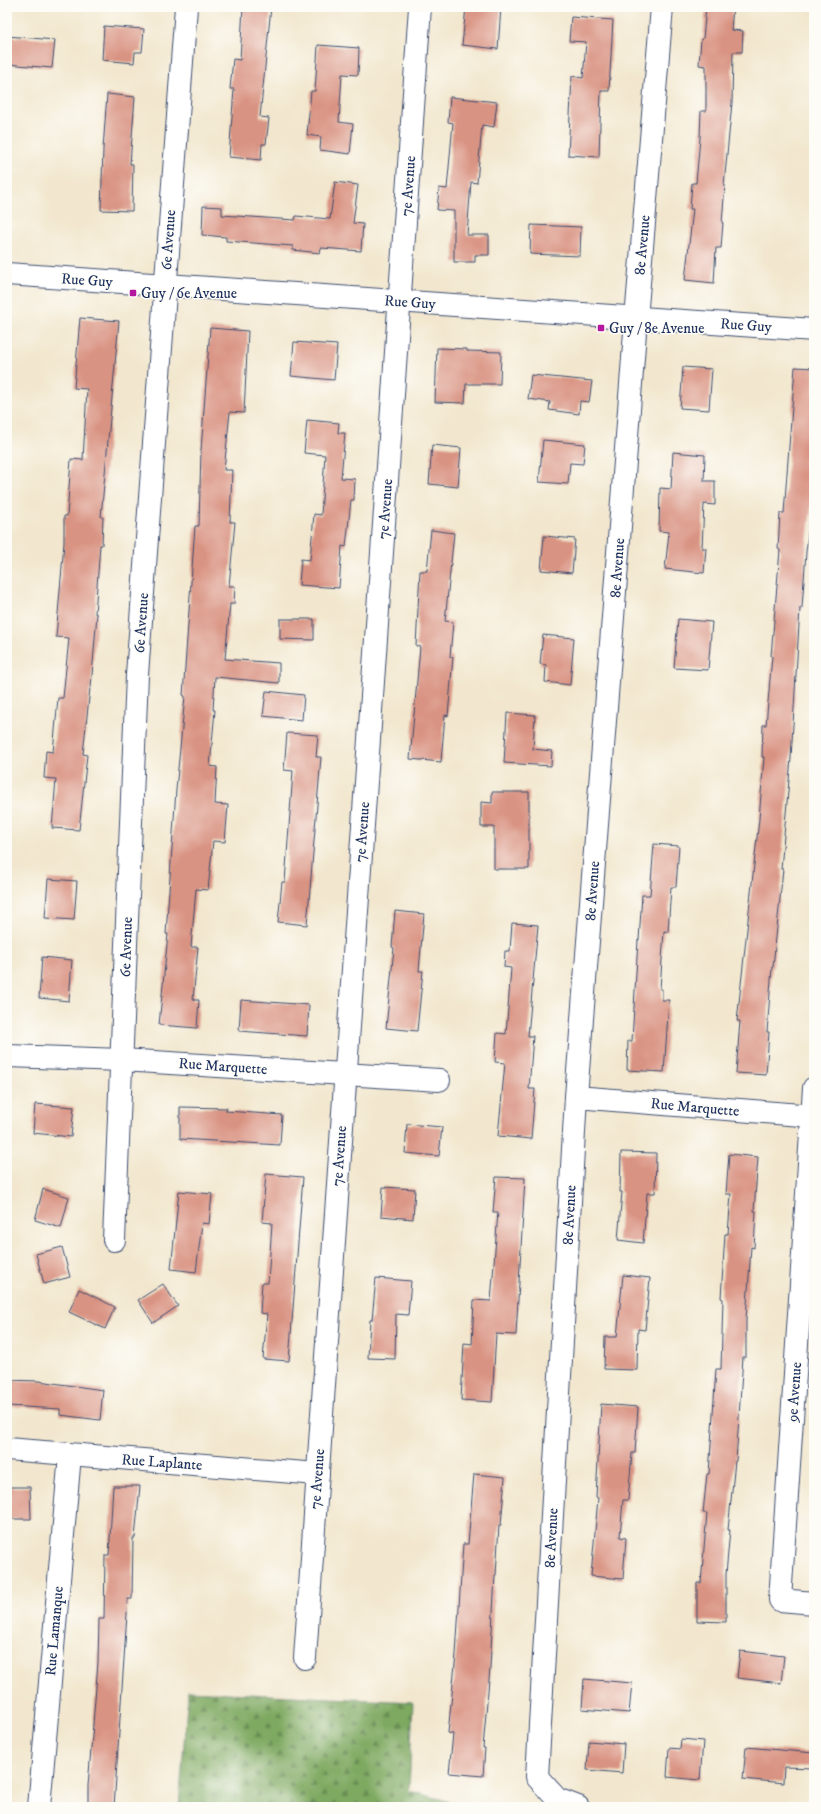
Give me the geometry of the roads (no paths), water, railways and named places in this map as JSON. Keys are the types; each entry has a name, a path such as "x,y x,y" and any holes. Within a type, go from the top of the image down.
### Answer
{"street":[{"name":"6e Avenue","path":"114,1240 137,674 186,7"},
{"name":"7e Avenue","path":"305,1658 420,7"},
{"name":"8e Avenue","path":"578,1807 557,1799 537,1777 576,1098 636,319 662,7"},
{"name":"Rue Guy","path":"7,274 636,319 814,330"},
{"name":"Rue Marquette","path":"7,1056 122,1060 439,1080"},
{"name":"9e Avenue","path":"814,1088 780,1600 814,1603"},
{"name":"Rue Marquette","path":"576,1098 813,1116"},
{"name":"Rue Laplante","path":"7,1449 318,1474"},
{"name":"Rue Lamanque","path":"39,1807 70,1455"}],"place":[{"name":"Guy / 6e Avenue","path":"133,293"},
{"name":"Guy / 8e Avenue","path":"601,328"}]}
